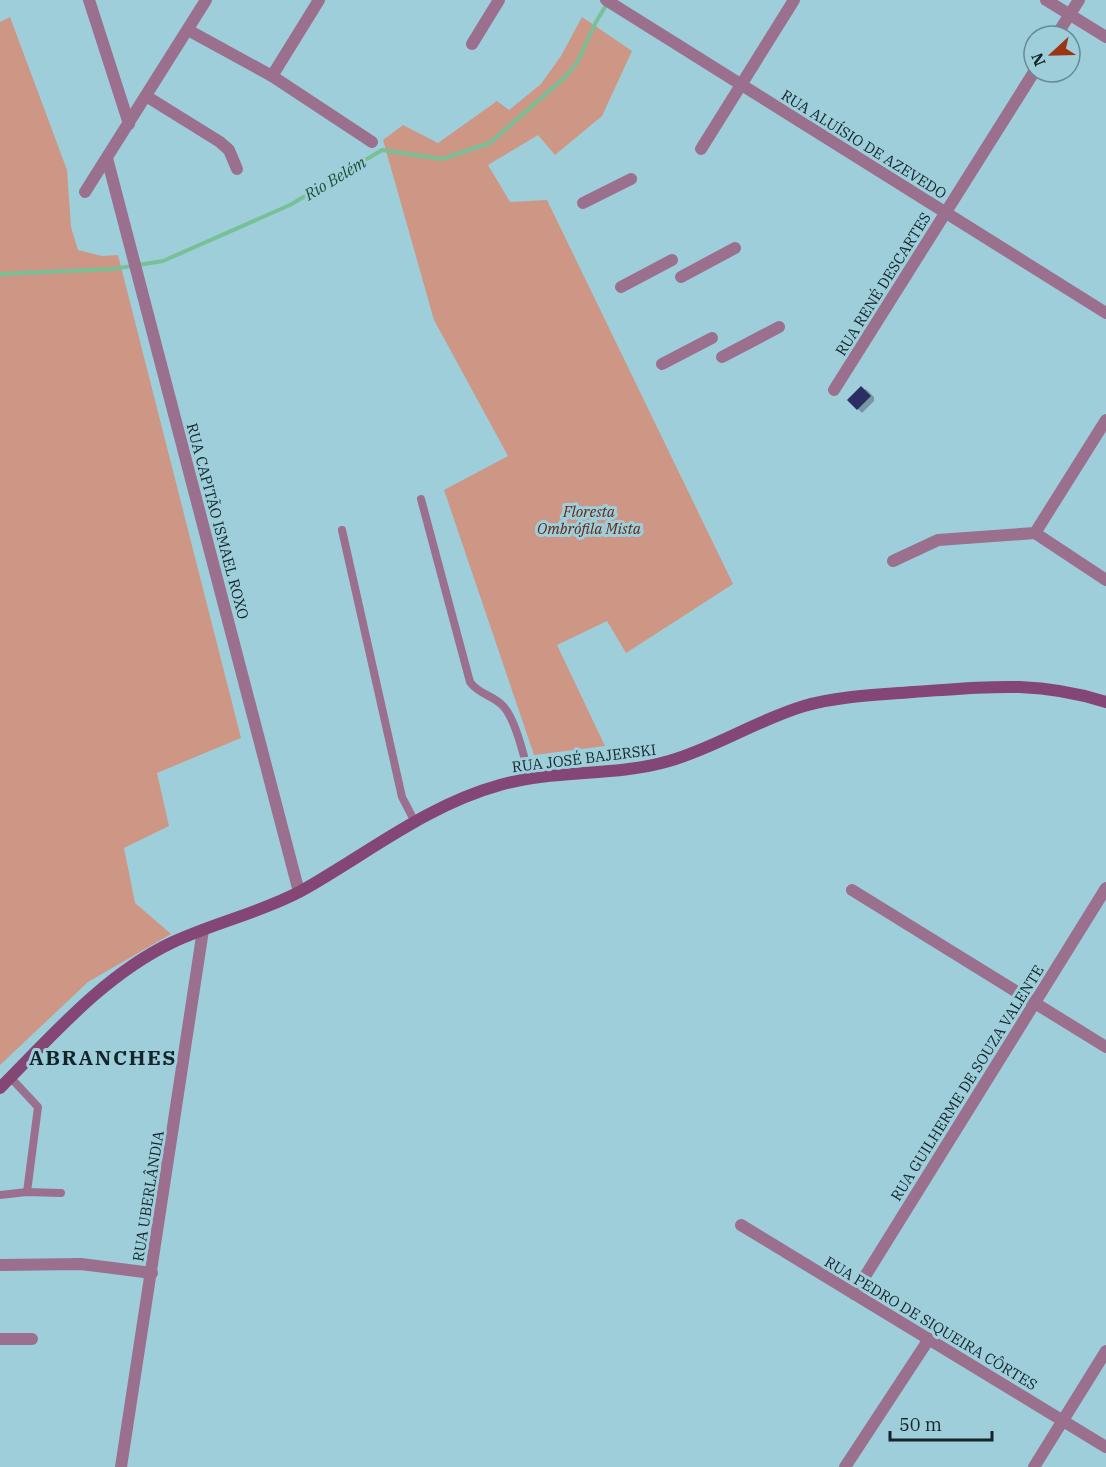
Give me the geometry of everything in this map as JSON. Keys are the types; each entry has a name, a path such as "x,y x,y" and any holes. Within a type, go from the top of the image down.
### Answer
{"main road":[{"name":"RUA JOSÉ BAJERSKI","path":"0,1088 110,981 162,948 299,892 415,822 458,799 501,784 531,778 653,765 689,754 784,713 850,697 1018,686 1062,690 1106,702"}],"street":[{"path":"89,0 129,124"},
{"path":"86,192 206,0"},
{"path":"272,76 319,0"},
{"path":"472,44 499,0"},
{"path":"701,149 794,0"},
{"path":"1046,0 1106,38"},
{"path":"1064,24 1079,0"},
{"name":"RUA ALUÍSIO DE AZEVEDO","path":"611,3 1106,313"},
{"path":"188,30 272,76 372,142"},
{"name":"RUA RENÉ DESCARTES","path":"834,390 1026,84"},
{"path":"146,96 220,142 229,150 237,169"},
{"name":"RUA CAPITÃO ISMAEL ROXO","path":"107,158 299,892"},
{"path":"583,203 631,179"},
{"path":"681,277 735,248"},
{"path":"621,286 672,260"},
{"path":"722,357 779,327"},
{"path":"662,364 712,338"},
{"path":"1035,533 1106,420"},
{"path":"893,561 938,540 1035,533 1106,580"},
{"name":"RUA GUILHERME DE SOUZA VALENTE","path":"854,1294 1106,888"},
{"path":"852,890 1106,1047"},
{"name":"RUA UBERLÂNDIA","path":"121,1467 203,930"},
{"name":"RUA PEDRO DE SIQUEIRA CÔRTES","path":"741,1225 1106,1447"},
{"path":"0,1265 81,1264 152,1273"},
{"path":"0,1340 32,1339"},
{"path":"845,1467 928,1339"},
{"path":"1034,1467 1106,1351"}],"lane":[{"path":"421,499 470,682 480,692 504,707 531,778"},
{"path":"342,530 402,797 415,822"},
{"path":"11,1078 38,1107 27,1192"},
{"path":"0,1195 27,1192 61,1193"}],"green space":[{"path":"10,17 67,170 71,227 78,250 102,256 118,255 241,738 157,773 169,826 124,848 135,903 171,934 88,982 0,1065 0,22"},
{"name":"Floresta Ombrófila Mista","path":"582,17 632,51 602,116 555,155 538,135 488,165 510,202 547,200 733,584 626,653 607,621 557,645 605,746 534,755 444,490 508,456 434,320 383,140 403,125 438,143 497,101 509,110 541,84 561,56"}],"building":[{"path":"861,386 871,396 857,410 847,400"}],"waterway":[{"name":"Rio Belém","path":"0,274 113,269 163,261 290,205 382,150 442,159 490,143 565,77 577,63 608,2"}],"district":[{"name":"ABRANCHES","path":"103,1057"}]}
